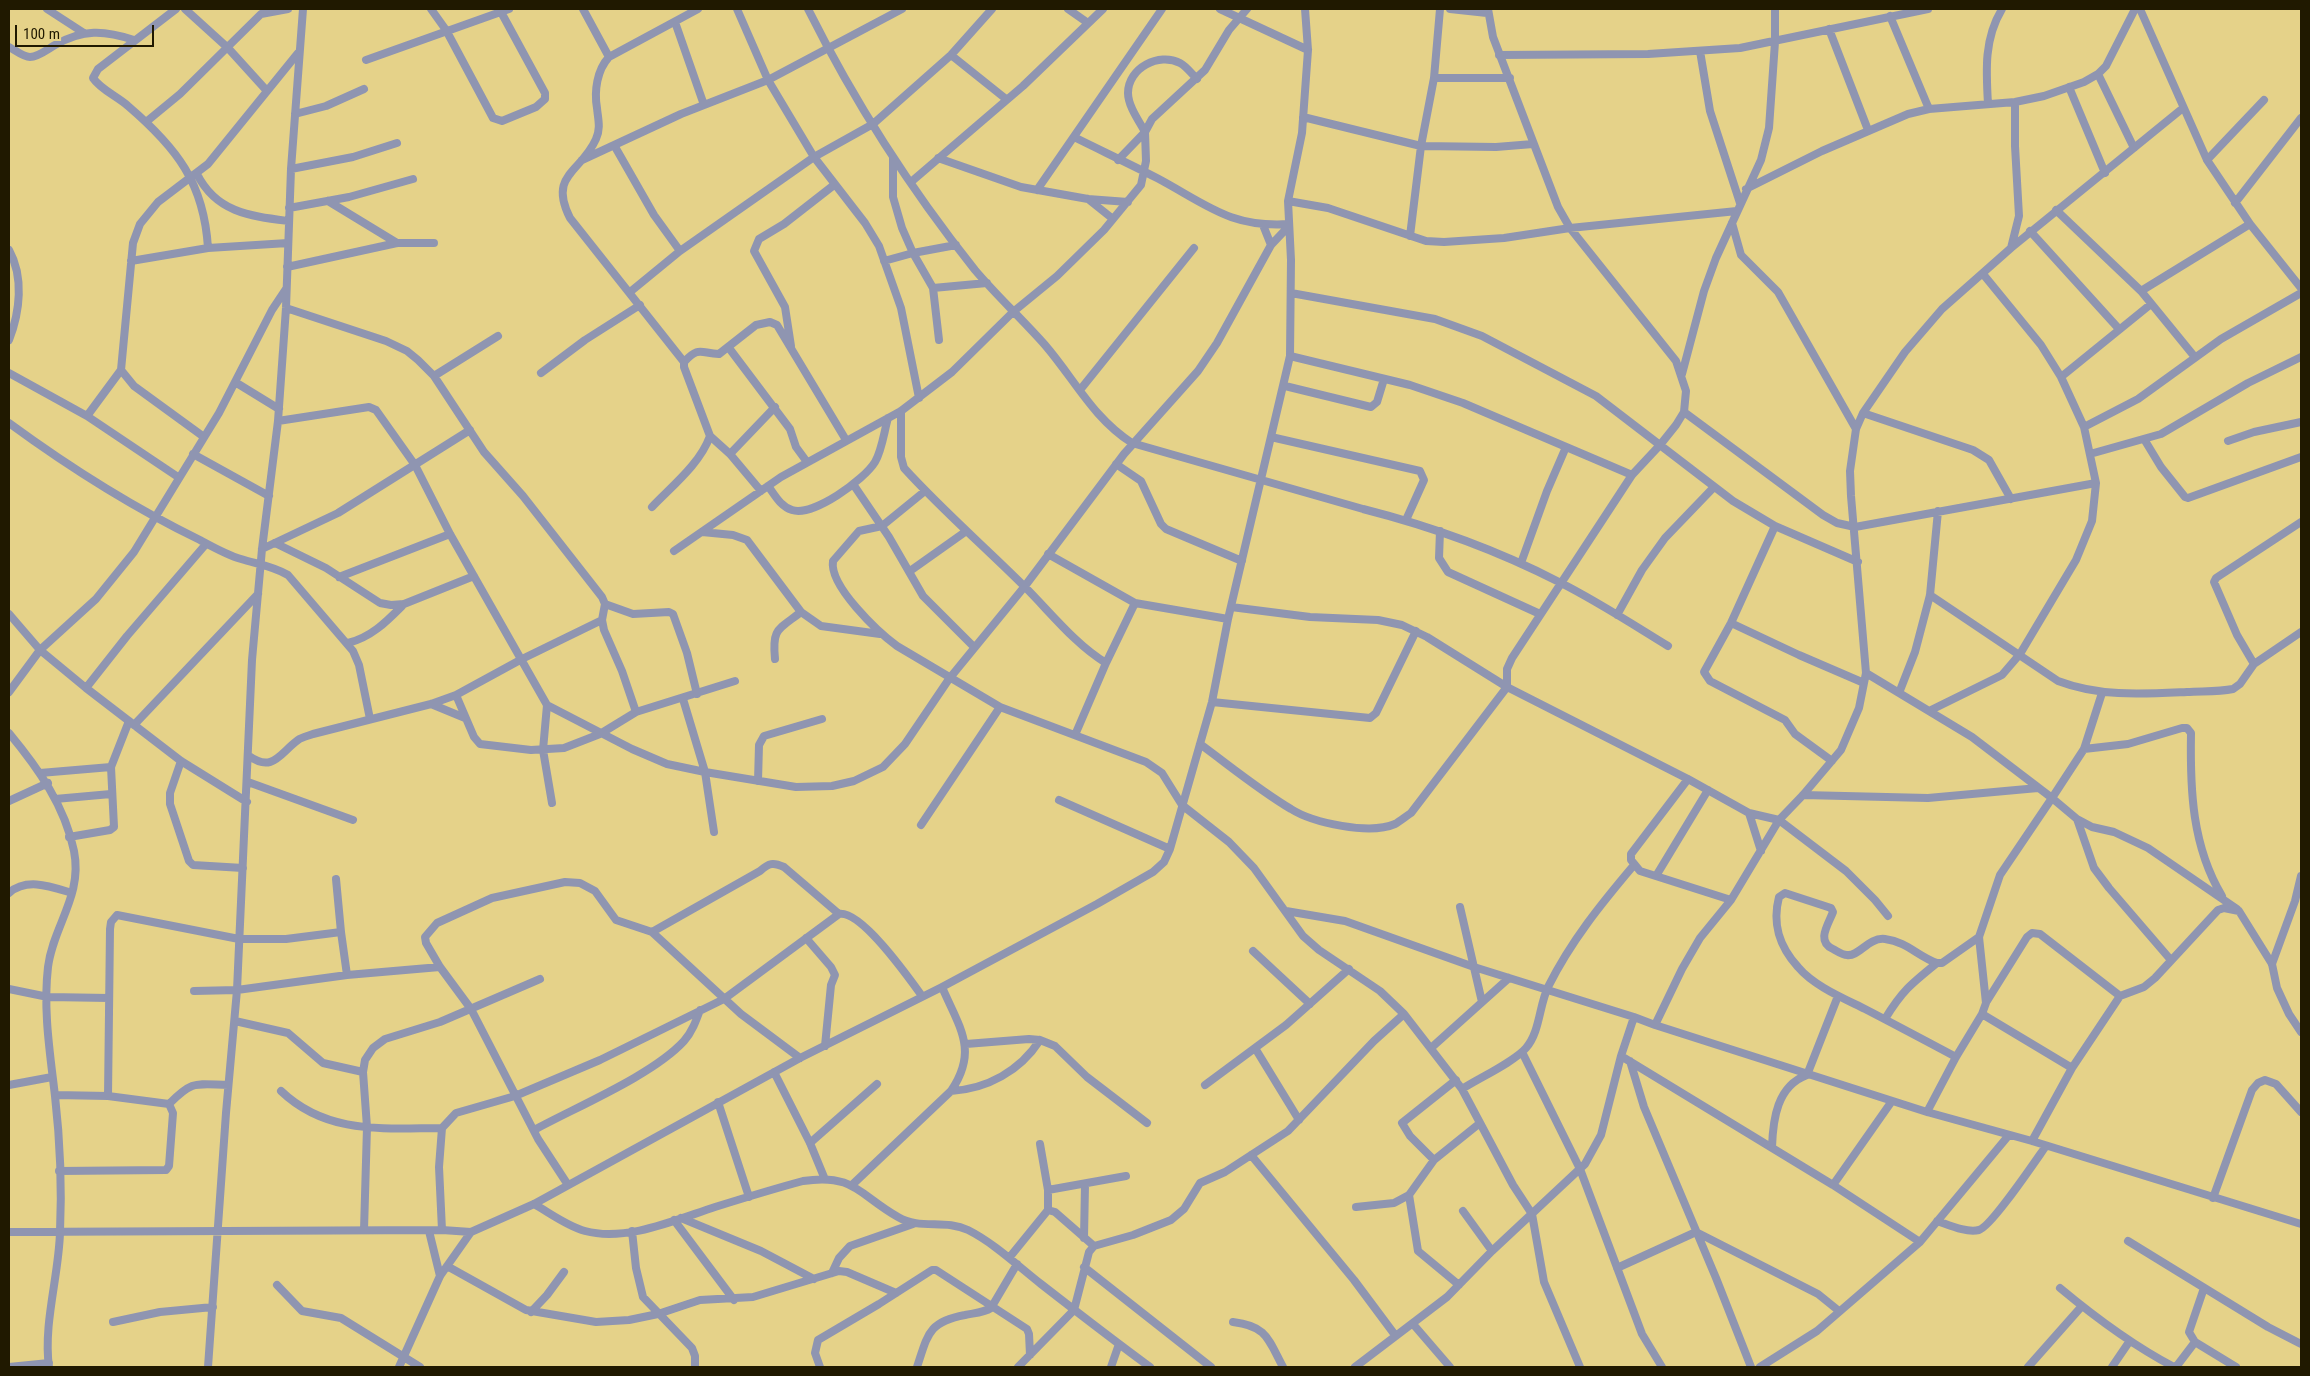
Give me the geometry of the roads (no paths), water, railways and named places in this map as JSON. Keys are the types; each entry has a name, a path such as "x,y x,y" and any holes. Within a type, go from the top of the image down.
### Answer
{"street":[{"path":"47,9 84,33"},
{"path":"176,9 98,69 93,78 146,122 164,140 215,200 228,208 262,218 288,221"},
{"path":"185,9 228,48 267,91"},
{"path":"146,122 180,94 261,14 288,9"},
{"path":"208,1367 228,1085 237,990 248,782 252,660 262,549 279,409 286,308 291,169 298,53 303,9"},
{"path":"431,9 446,30 493,118 502,121 536,107 545,99 545,93 501,12"},
{"path":"366,60 446,30 510,9"},
{"path":"583,9 609,57"},
{"path":"698,9 609,57 600,67 596,107 600,122 597,137 568,174 561,188 563,204 570,218 587,242 630,292 684,362 710,436 781,504 791,510 802,512 812,509 854,484 875,462 888,418"},
{"path":"738,9 768,80 814,156 834,185 865,223 884,261 901,308 918,398"},
{"path":"808,9 828,49 893,158 956,245 987,283 1044,345 1112,430 1132,443 1440,531 1521,563 1561,583 1668,646"},
{"path":"578,162 704,105 768,80 902,9"},
{"path":"630,292 680,251 814,156 873,124 951,55 992,9"},
{"path":"1068,9 1088,24"},
{"path":"911,182 1023,86 1103,9"},
{"path":"1037,190 1162,9"},
{"path":"1220,9 1308,50"},
{"path":"1118,160 1145,132 1152,119 1165,105 1197,78 1247,9"},
{"path":"9,1232 442,1230 471,1232 534,1204 800,1058 942,987 1154,872 1164,862 1170,849 1212,702 1231,606 1271,436 1285,386 1290,356 1291,293 1288,201 1302,133 1308,50 1305,9"},
{"path":"1410,236 1422,146 1434,78 1440,9"},
{"path":"1200,744 1292,811 1354,829 1394,824 1411,813 1507,687 1506,669 1540,614 1632,475 1660,445 1684,412 1686,391 1682,374 1676,361 1570,228 1558,207 1510,78 1499,55 1487,11 1450,9"},
{"path":"1682,374 1704,291 1740,202 1761,160 1770,128 1775,42 1774,9"},
{"path":"1499,55 1557,56 1740,48 1928,9"},
{"path":"1988,104 1986,51 1994,22 2002,9"},
{"path":"1746,189 1868,130 1929,109 2015,102 2069,87 2098,74 2106,66 2141,10"},
{"path":"2141,10 2207,160 2250,224 2301,288"},
{"path":"1890,16 1929,109"},
{"path":"675,22 704,105"},
{"path":"1828,29 1868,130"},
{"path":"9,47 26,57 33,57 69,37 84,33 112,33 134,40"},
{"path":"1700,51 1710,111 1740,202"},
{"path":"87,416 121,370 133,243 147,214 158,202 194,176 223,147 298,53"},
{"path":"951,55 1006,99"},
{"path":"674,550 807,462 901,411 952,372 1013,312 1057,276 1113,219 1141,185 1145,172 1145,132 1133,109 1128,92 1131,82 1142,66 1155,59 1180,62 1197,78"},
{"path":"2098,74 2134,148"},
{"path":"1434,78 1510,78"},
{"path":"2069,87 2105,172"},
{"path":"295,114 343,100 364,90"},
{"path":"2207,160 2264,100"},
{"path":"2011,248 2018,216 2014,146 2015,102"},
{"path":"1655,1026 1686,961 1700,938 1731,900 1779,820 1832,761 1850,734 1859,708 1866,673 1850,471 1856,429 1864,413 1905,352 1942,309 2030,231 2183,108"},
{"path":"1303,117 1422,146 1496,147 1534,144"},
{"path":"2235,203 2301,118"},
{"path":"1074,137 1145,172 1229,218 1242,222 1289,225"},
{"path":"291,169 353,156 397,143"},
{"path":"614,145 654,215 680,251"},
{"path":"893,158 893,198 902,228 913,253 933,288 939,340"},
{"path":"938,158 978,173 1037,190 1088,199 1128,202"},
{"path":"194,176 205,215 208,248"},
{"path":"289,208 328,201 413,179"},
{"path":"791,348 786,307 754,251 755,245 759,239 784,224 834,185"},
{"path":"1088,199 1113,219"},
{"path":"328,201 397,243"},
{"path":"1288,201 1328,208 1426,241 1444,242 1504,238 1570,228 1737,211"},
{"path":"2056,210 2140,291 2194,356"},
{"path":"1732,222 1741,254 1778,292 1856,429"},
{"path":"1262,224 1271,246"},
{"path":"2140,291 2250,224"},
{"path":"547,706 600,734 667,764 704,772 796,787 832,786 854,781 883,767 904,744 974,647 1024,586 1132,443 1198,371 1271,246 1289,225"},
{"path":"2030,231 2120,329"},
{"path":"131,261 208,248 288,243"},
{"path":"287,267 397,243 434,243"},
{"path":"884,261 913,253 956,245"},
{"path":"1080,390 1194,248"},
{"path":"9,250 13,272 15,324 9,340"},
{"path":"1928,711 1986,685 2002,674 2020,654 2076,560 2092,521 2096,483 2084,427 2061,377 2041,345 1983,274"},
{"path":"933,288 987,283"},
{"path":"9,692 40,650 96,599 116,577 134,552 204,437 272,310 287,287"},
{"path":"1291,293 1435,319 1482,336 1596,396 1714,487 1775,526 1858,562"},
{"path":"2084,427 2138,399 2194,356 2301,293"},
{"path":"2061,377 2151,304"},
{"path":"541,372 584,340 640,306"},
{"path":"286,308 396,345 418,360 434,376 489,457 550,530 605,604 633,614 669,612 673,614 687,653 697,694"},
{"path":"684,362 699,350 719,354 730,348 756,325 770,322 777,326 846,440"},
{"path":"434,376 498,336"},
{"path":"730,348 776,407 790,429 796,447 807,462"},
{"path":"1290,356 1384,379 1463,403 1632,475"},
{"path":"2090,454 2161,434 2248,383 2301,357"},
{"path":"121,370 134,386 204,437"},
{"path":"9,373 87,416 178,477"},
{"path":"1285,386 1371,407 1377,402 1384,379"},
{"path":"235,382 279,409"},
{"path":"278,420 369,407 376,410 415,465 450,534 547,706 543,750 552,803"},
{"path":"730,454 776,407"},
{"path":"901,411 901,457 904,468 965,532 1024,586 1080,643 1106,663"},
{"path":"1684,412 1823,515 1837,522 1855,527 2096,483"},
{"path":"1864,413 1973,450 1988,460 2011,499"},
{"path":"2228,441 2254,432 2301,422"},
{"path":"9,423 94,482 153,518 240,559 273,567 288,576 348,643 359,665 370,719"},
{"path":"262,549 338,513 470,430"},
{"path":"652,507 692,465 710,436"},
{"path":"1271,436 1420,471 1424,480 1406,520"},
{"path":"2144,438 2162,467 2184,497 2188,498 2301,457"},
{"path":"1521,563 1547,491 1566,447"},
{"path":"193,454 269,496"},
{"path":"1116,464 1141,481 1161,524 1166,529 1242,561"},
{"path":"854,484 910,571 923,596 974,647"},
{"path":"1617,615 1642,570 1665,538 1714,487"},
{"path":"925,491 882,526 860,532 833,561 832,566 839,583 864,616 882,634 950,679 1000,707 1137,759 1162,773 1182,805 1229,842 1254,868 1286,911 1291,921 1308,941 1380,990 1404,1014 1462,1089 1513,1185 1532,1214 1544,1282 1580,1367"},
{"path":"1899,693 1915,652 1930,595 1938,511"},
{"path":"2254,664 2237,635 2214,582 2216,578 2301,522"},
{"path":"1775,526 1731,623 1705,668 1706,676 1710,681 1785,720 1796,734 1832,761"},
{"path":"1440,531 1440,558 1448,572 1540,614"},
{"path":"702,532 733,535 747,540 801,612 821,626 882,634"},
{"path":"910,571 965,532"},
{"path":"339,578 450,534"},
{"path":"275,543 326,568 380,603 391,605 404,604 474,576"},
{"path":"86,688 127,636 206,544"},
{"path":"1048,554 1135,603 1228,619"},
{"path":"69,837 112,830 111,767 131,723 258,594"},
{"path":"1930,595 2058,681 2077,688 2102,693 2145,694 2228,690 2240,684 2254,664 2301,632"},
{"path":"1075,735 1106,663 1135,603"},
{"path":"348,643 374,632 404,604"},
{"path":"605,604 602,620 604,630 622,671 636,712"},
{"path":"1231,606 1310,617 1378,620 1402,625 1507,687 1688,779 1750,813 1779,820 1846,871 1888,916"},
{"path":"775,659 773,640 775,634 801,612"},
{"path":"9,614 40,650 86,688 181,760 247,802"},
{"path":"249,756 258,762 268,763 277,760 299,739 431,704 456,695 522,659 602,620"},
{"path":"1731,623 1864,683"},
{"path":"1212,702 1370,718 1376,713 1416,632"},
{"path":"1866,673 1972,737 2077,819 2092,827 2114,832 2148,848 2239,911 2272,964 2277,988 2289,1014 2301,1032"},
{"path":"456,695 464,718 480,744 543,750 564,748 600,734 636,712 683,699 735,681"},
{"path":"1986,1003 1980,937 2000,876 2084,748 2102,693"},
{"path":"683,699 704,772 714,832"},
{"path":"431,704 464,718"},
{"path":"921,825 1000,707"},
{"path":"758,781 759,745 764,736 822,719"},
{"path":"2084,748 2128,744 2182,728 2187,728 2191,732 2193,806 2198,839 2204,862 2224,900"},
{"path":"9,733 48,783 74,851 77,879 65,918 53,943 48,968 47,1041 55,1095 60,1233 51,1310 49,1365 9,1367"},
{"path":"181,760 170,792 170,804 189,862 193,865 243,868"},
{"path":"40,774 111,767"},
{"path":"1688,779 1631,854 1631,860 1640,871 1731,900"},
{"path":"248,782 353,820"},
{"path":"9,801 48,783"},
{"path":"1803,795 1928,798 2038,788"},
{"path":"1656,876 1708,790"},
{"path":"55,799 112,794"},
{"path":"1059,800 1170,849"},
{"path":"1750,813 1761,851"},
{"path":"2077,819 2094,868 2108,888 2170,959"},
{"path":"652,932 760,871 769,864 784,867 838,914 849,915 875,938 891,954 922,996"},
{"path":"1462,1089 1522,1052 1531,1042 1547,990 1579,933 1634,865"},
{"path":"2272,964 2298,903 2301,876"},
{"path":"336,879 347,975"},
{"path":"568,1185 515,1096 471,1009 440,967 426,943 425,937 437,923 492,898 565,882 580,883 595,891 616,920 652,932 724,999 800,1058"},
{"path":"9,893 13,889 34,884 72,893"},
{"path":"1937,964 1909,946 1883,938 1873,939 1853,954 1846,955 1829,947 1824,940 1823,935 1833,912 1831,908 1786,893 1781,895 1776,907 1775,924 1780,941 1797,967 1838,996 1956,1056"},
{"path":"1460,907 1482,1002"},
{"path":"2032,1141 2072,1068 2120,996 2144,987 2155,978 2212,913 2224,908 2239,911"},
{"path":"1286,911 1345,921 1474,967 1634,1016 1655,1026 1807,1075 1927,1112 2032,1141 2301,1224"},
{"path":"442,1230 439,1166 442,1128 456,1113 515,1096 600,1060 724,999 838,914"},
{"path":"108,1096 110,922 118,915 239,939 286,939 341,932"},
{"path":"1927,1112 1956,1056 1982,1014 1986,1003 2027,937 2032,933 2040,934 2120,996"},
{"path":"1885,1020 1900,994 1937,964 1980,937"},
{"path":"806,938 832,967 835,975 831,986 825,1046"},
{"path":"1253,951 1310,1004"},
{"path":"194,990 237,990 347,975 440,967"},
{"path":"1205,1084 1255,1048 1310,1004 1349,969"},
{"path":"1431,1048 1509,978"},
{"path":"364,1230 367,1127 363,1072 365,1060 372,1048 385,1039 440,1022 540,979"},
{"path":"852,1185 951,1091 960,1078 966,1061 966,1044 942,987"},
{"path":"9,989 48,997 109,998"},
{"path":"1807,1075 1838,996"},
{"path":"534,1130 634,1077 671,1052 688,1034 700,1010"},
{"path":"1018,1367 1074,1310 1084,1267 1089,1252 1094,1246 1133,1235 1171,1220 1184,1209 1200,1183 1225,1172 1278,1138 1299,1120 1367,1048 1404,1014"},
{"path":"1982,1014 2072,1068"},
{"path":"1355,1367 1395,1335 1413,1324 1458,1285 1492,1250 1580,1169 1591,1155 1601,1135 1621,1056 1634,1016"},
{"path":"235,1020 288,1033 323,1063 363,1072"},
{"path":"966,1044 1040,1040 1055,1046 1087,1077 1147,1123"},
{"path":"951,1091 974,1089 1007,1074 1025,1060 1040,1040"},
{"path":"1255,1048 1299,1120"},
{"path":"1522,1052 1580,1169 1642,1334 1662,1367"},
{"path":"1621,1056 1833,1184 1920,1242"},
{"path":"1630,1061 1644,1107 1751,1367"},
{"path":"774,1072 810,1143 824,1177"},
{"path":"1772,1147 1773,1122 1780,1101 1789,1086 1798,1078 1807,1075"},
{"path":"9,1085 52,1077"},
{"path":"1434,1160 1410,1136 1402,1123 1456,1080"},
{"path":"2213,1198 2252,1090 2258,1084 2265,1080 2276,1084 2301,1112"},
{"path":"169,1104 193,1084 228,1085"},
{"path":"810,1143 877,1084"},
{"path":"281,1091 296,1105 345,1126 442,1128"},
{"path":"55,1095 108,1096 169,1104"},
{"path":"1833,1184 1892,1101"},
{"path":"718,1102 749,1197"},
{"path":"59,1171 166,1170 169,1166 173,1113 169,1104"},
{"path":"1356,1207 1394,1203 1408,1195 1434,1160 1480,1123"},
{"path":"1760,1367 1817,1331 1920,1242 2009,1135"},
{"path":"1009,1258 1048,1210 1048,1190 1040,1144"},
{"path":"1937,1221 1962,1229 1979,1230 1986,1225 2046,1146"},
{"path":"1251,1155 1354,1280 1395,1335"},
{"path":"1048,1190 1126,1176"},
{"path":"534,1204 568,1224 585,1231 609,1234 632,1231 678,1219 803,1181 824,1177 852,1185 898,1217 913,1224"},
{"path":"1084,1185 1084,1238"},
{"path":"1408,1195 1418,1252 1458,1285"},
{"path":"1048,1210 1055,1212 1094,1246"},
{"path":"1464,1211 1492,1250"},
{"path":"678,1219 761,1251 814,1279"},
{"path":"678,1219 734,1300"},
{"path":"832,1273 839,1258 850,1246 913,1224 952,1224 969,1231 1009,1258 1150,1367"},
{"path":"429,1231 440,1276"},
{"path":"632,1231 636,1268 643,1296 692,1348 695,1356 695,1367"},
{"path":"399,1367 440,1276 471,1232"},
{"path":"1617,1268 1696,1232"},
{"path":"1696,1232 1818,1294 1839,1311"},
{"path":"2128,1241 2204,1288 2301,1344"},
{"path":"917,1367 926,1339 942,1320 985,1312 991,1308 1017,1264"},
{"path":"447,1266 531,1312 596,1322 629,1320 658,1314 700,1300 734,1300 753,1297 832,1273 847,1272 896,1293"},
{"path":"1084,1267 1211,1367"},
{"path":"820,1367 815,1353 818,1340 896,1293 928,1271 936,1270 991,1308 1027,1329 1030,1355"},
{"path":"531,1312 547,1295 564,1272"},
{"path":"277,1285 302,1311 341,1318 420,1367"},
{"path":"2060,1288 2130,1342 2175,1367 2195,1342"},
{"path":"2204,1288 2189,1332 2195,1342 2236,1367"},
{"path":"2028,1367 2082,1306"},
{"path":"113,1322 160,1312 213,1308"},
{"path":"1233,1322 1251,1324 1261,1330 1283,1367"},
{"path":"1413,1324 1450,1367"},
{"path":"2112,1367 2130,1342"},
{"path":"1111,1367 1119,1344"}]}
